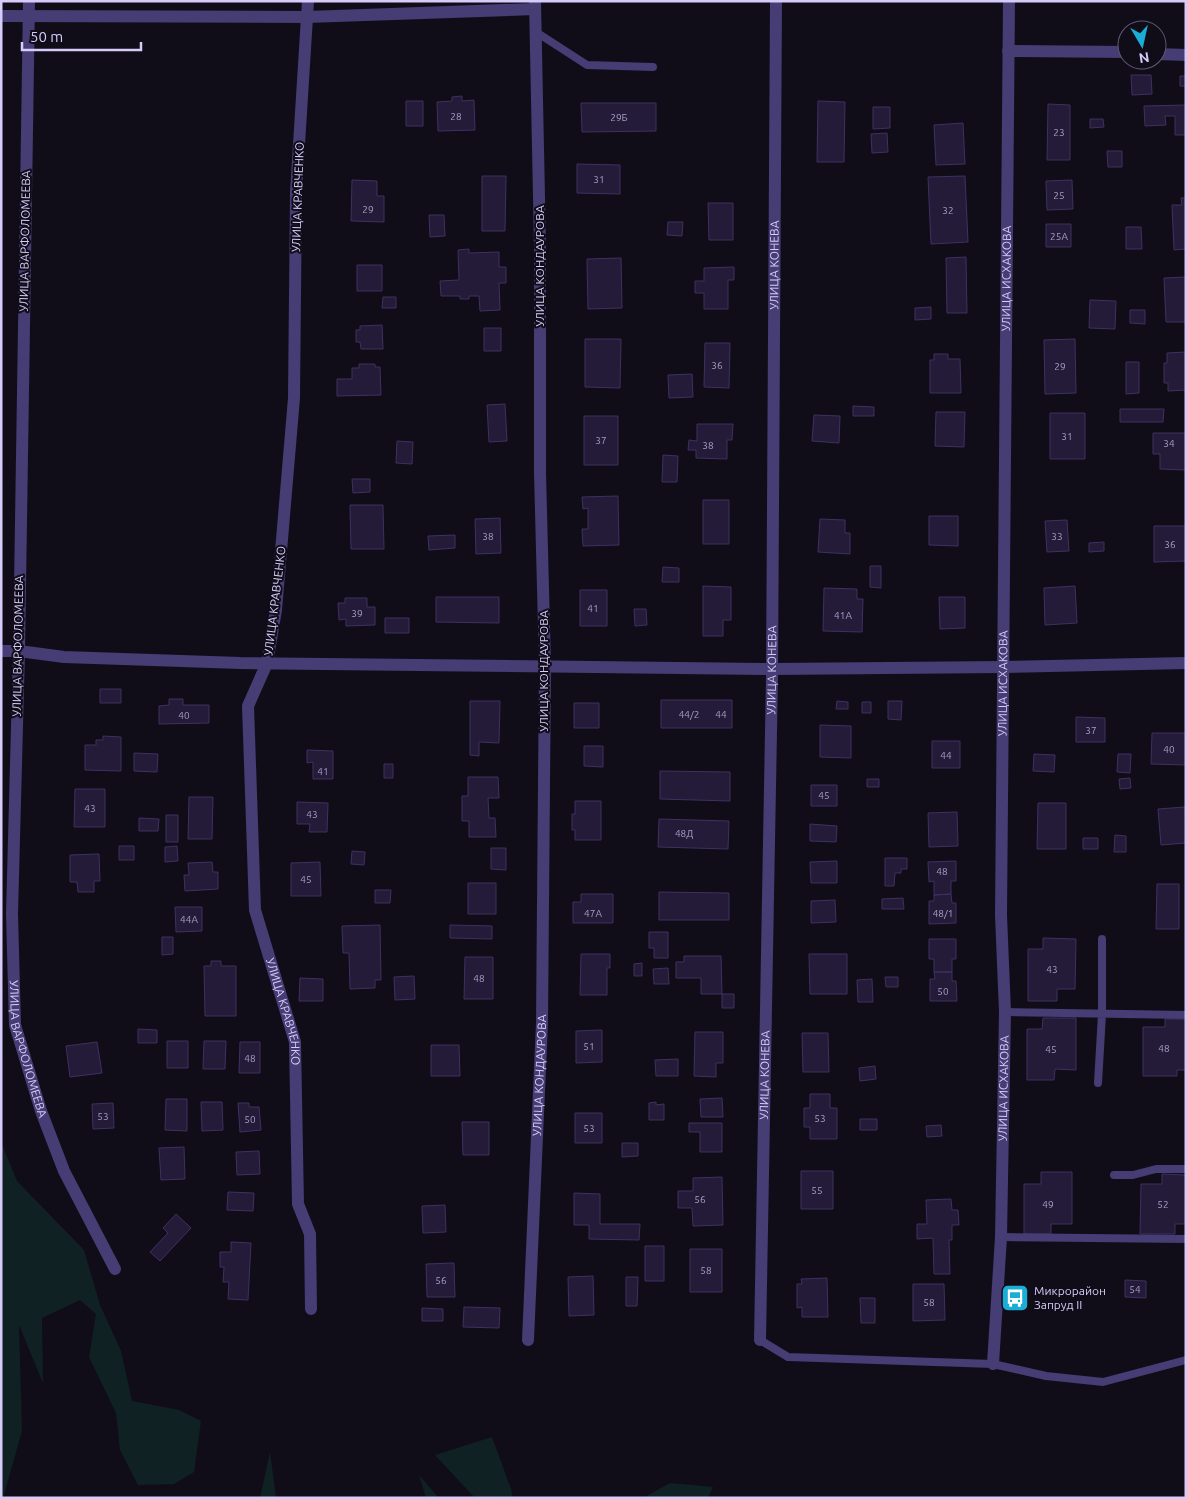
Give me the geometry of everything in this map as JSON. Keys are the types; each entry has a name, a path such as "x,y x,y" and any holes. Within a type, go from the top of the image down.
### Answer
{"street":[{"name":"УЛИЦА ВАРФОЛОМЕЕВА","path":"29,1 19,651 6,914 15,1025 41,1111 64,1171 115,1269"},
{"name":"УЛИЦА КРАВЧЕНКО","path":"308,1 296,192 294,398 276,610 267,663 248,706 255,910 295,1042 298,1204 310,1234 311,1309"},
{"name":"УЛИЦА КОНЕВА","path":"760,1340 772,669 776,1"},
{"name":"УЛИЦА ИСХАКОВА","path":"993,1364 1001,1237 1004,1012 1001,916 1009,1"},
{"path":"1,16 307,17 535,5"},
{"name":"УЛИЦА КОНДАУРОВА","path":"528,1340 542,1023 545,665 540,482 540,246 535,5"},
{"path":"1008,51 1117,52"},
{"path":"1167,54 1186,55"},
{"path":"1,651 19,651 64,657 267,663 772,669 1186,663"}],"lane":[{"path":"536,32 587,65 653,67"},
{"path":"1098,1083 1102,1014 1102,939"},
{"path":"1004,1012 1186,1015"},
{"path":"1114,1175 1133,1175 1156,1169 1186,1169"},
{"path":"1001,1237 1186,1239"},
{"path":"760,1340 788,1357 993,1364 1046,1376 1103,1382 1186,1360"}],"shaded area":[{"path":"1,1142 17,1181 84,1250 100,1305 121,1351 132,1401 179,1410 201,1421 194,1472 174,1484 138,1485 120,1450 116,1413 89,1357 96,1314 80,1300 42,1318 43,1383 19,1325 22,1431 3,1498 1,1498"},
{"path":"492,1437 513,1498 475,1498 435,1455"},
{"path":"270,1452 276,1498 260,1498"},
{"path":"419,1475 439,1498 426,1498"},
{"path":"670,1483 713,1487 708,1498 643,1498"}],"building":[{"path":"1131,75 1151,75 1152,94 1132,95"},
{"path":"1180,76 1186,76 1186,86 1180,86"},
{"path":"462,96 462,101 474,100 475,130 438,131 437,102 452,101 452,97"},
{"path":"406,101 423,101 423,126 406,126"},
{"path":"818,101 845,102 844,162 817,162"},
{"path":"581,103 656,103 656,131 582,132"},
{"path":"1048,104 1070,105 1070,160 1047,160"},
{"path":"1186,105 1186,135 1175,135 1175,116 1165,116 1166,125 1145,126 1144,106"},
{"path":"873,107 890,107 890,128 873,129"},
{"path":"1090,119 1103,119 1104,127 1090,128"},
{"path":"963,123 965,164 936,165 934,125"},
{"path":"887,133 888,152 872,153 871,134"},
{"path":"1107,151 1122,151 1122,167 1108,167"},
{"path":"577,164 620,165 620,194 577,193"},
{"path":"482,176 506,176 505,231 482,231"},
{"path":"965,176 968,242 931,244 928,177"},
{"path":"352,180 377,181 377,196 384,196 384,222 351,221"},
{"path":"1072,180 1073,209 1047,210 1046,181"},
{"path":"1181,198 1186,198 1186,249 1174,250 1172,205 1182,205"},
{"path":"708,203 733,203 733,240 709,240"},
{"path":"429,215 444,215 445,236 430,237"},
{"path":"668,222 683,222 682,236 667,235"},
{"path":"1046,224 1071,224 1071,247 1046,247"},
{"path":"1126,227 1141,227 1142,249 1126,249"},
{"path":"469,249 469,253 499,252 499,267 506,267 506,283 499,283 500,310 480,311 479,296 469,296 469,299 460,299 460,296 441,296 440,281 459,280 458,250"},
{"path":"966,257 967,313 947,313 946,258"},
{"path":"621,258 622,308 588,309 587,259"},
{"path":"357,265 382,265 382,291 357,291"},
{"path":"734,267 734,280 728,280 728,309 704,309 704,293 695,293 695,281 704,281 704,268"},
{"path":"1186,277 1186,322 1166,322 1164,278"},
{"path":"383,297 396,297 396,308 382,308"},
{"path":"1090,300 1116,301 1115,329 1089,328"},
{"path":"931,307 931,319 915,320 915,308"},
{"path":"1130,310 1145,310 1145,324 1130,323"},
{"path":"382,325 383,349 361,349 360,342 356,342 356,330 360,330 360,326"},
{"path":"484,328 501,328 501,351 484,351"},
{"path":"585,339 621,339 620,388 585,387"},
{"path":"1075,339 1076,393 1045,394 1044,340"},
{"path":"705,343 730,343 729,388 704,387"},
{"path":"1186,352 1186,390 1168,391 1168,383 1164,383 1164,363 1167,363 1167,353"},
{"path":"934,354 948,354 948,359 960,359 961,393 930,393 930,360 934,360"},
{"path":"1126,362 1139,362 1139,393 1126,394"},
{"path":"359,364 375,364 375,367 380,367 381,395 337,396 337,379 352,379 352,368 359,368"},
{"path":"692,374 693,397 669,398 668,375"},
{"path":"505,404 507,441 489,442 487,405"},
{"path":"853,406 874,407 874,416 853,416"},
{"path":"1120,409 1164,409 1163,422 1120,422"},
{"path":"936,412 965,412 964,447 935,446"},
{"path":"1050,413 1085,413 1085,459 1050,459"},
{"path":"814,415 840,416 839,443 812,441"},
{"path":"584,416 618,416 618,465 584,465"},
{"path":"697,424 733,424 732,440 727,440 727,459 696,458 696,450 688,450 689,440 697,441"},
{"path":"1153,433 1186,433 1186,470 1160,469 1160,454 1153,454"},
{"path":"397,441 413,442 412,464 396,463"},
{"path":"663,455 678,456 677,482 662,482"},
{"path":"352,479 370,479 370,492 353,493"},
{"path":"618,496 619,545 583,546 582,529 588,529 588,508 583,509 582,497"},
{"path":"703,500 729,500 729,544 703,544"},
{"path":"350,505 383,505 384,549 351,549"},
{"path":"929,516 958,516 958,546 929,545"},
{"path":"500,518 501,553 476,554 475,519"},
{"path":"820,519 845,520 845,533 850,533 850,554 818,552"},
{"path":"1067,520 1069,551 1047,552 1045,521"},
{"path":"1154,526 1186,526 1186,561 1154,562"},
{"path":"455,535 455,548 429,550 428,536"},
{"path":"1104,542 1104,551 1089,552 1089,543"},
{"path":"870,566 881,566 881,588 870,587"},
{"path":"663,567 679,568 679,582 662,582"},
{"path":"703,586 731,587 731,620 723,620 723,636 703,636"},
{"path":"1075,586 1077,623 1045,625 1044,588"},
{"path":"824,588 857,589 857,599 863,599 862,632 823,631"},
{"path":"580,590 607,590 607,626 580,626"},
{"path":"436,597 499,597 499,623 436,622"},
{"path":"939,597 965,597 965,628 940,629"},
{"path":"345,598 367,598 367,607 375,607 375,625 346,626 346,619 339,620 338,603 345,603"},
{"path":"634,609 646,609 647,625 635,626"},
{"path":"385,618 409,618 409,633 385,633"},
{"path":"100,689 121,689 121,703 100,703"},
{"path":"169,699 183,699 183,705 209,705 209,723 159,724 159,706 169,705"},
{"path":"661,700 732,700 732,728 661,728"},
{"path":"470,701 500,701 499,743 479,742 479,756 470,755"},
{"path":"837,701 848,702 848,709 836,709"},
{"path":"888,701 902,701 901,720 888,719"},
{"path":"862,702 871,702 871,713 862,713"},
{"path":"574,703 599,703 599,728 574,728"},
{"path":"1076,717 1105,718 1105,742 1076,742"},
{"path":"820,725 851,726 851,758 820,757"},
{"path":"1152,733 1186,733 1186,765 1151,764"},
{"path":"103,736 121,737 121,771 85,770 85,745 96,745 96,740 103,740"},
{"path":"932,741 960,741 960,768 932,768"},
{"path":"584,746 603,746 603,767 584,766"},
{"path":"307,750 333,751 333,779 313,779 313,762 307,763"},
{"path":"134,753 158,754 157,772 134,771"},
{"path":"1034,754 1055,755 1054,772 1033,771"},
{"path":"1118,754 1131,754 1130,773 1117,772"},
{"path":"384,764 393,764 393,778 384,778"},
{"path":"660,771 730,772 730,801 660,799"},
{"path":"468,777 498,777 499,798 488,798 489,818 495,818 496,837 469,837 469,821 462,821 462,796 468,796"},
{"path":"1130,778 1131,788 1120,789 1119,779"},
{"path":"867,779 879,779 879,787 867,787"},
{"path":"811,785 837,785 837,806 811,806"},
{"path":"75,789 105,789 105,827 74,827"},
{"path":"189,797 213,797 212,839 188,839"},
{"path":"575,801 601,801 601,840 575,840 575,830 572,830 572,814 575,814"},
{"path":"297,802 328,803 327,832 309,832 310,824 297,824"},
{"path":"1038,803 1066,803 1066,849 1037,849"},
{"path":"1185,807 1186,843 1161,845 1158,809"},
{"path":"957,812 958,846 929,847 928,813"},
{"path":"166,815 178,815 178,842 166,842"},
{"path":"139,818 159,819 158,831 139,831"},
{"path":"659,819 729,821 728,849 658,847"},
{"path":"810,824 837,826 836,842 810,841"},
{"path":"1115,835 1126,836 1126,852 1114,852"},
{"path":"1083,838 1098,838 1098,849 1083,849"},
{"path":"119,846 134,846 134,860 119,860"},
{"path":"177,846 178,861 165,862 165,847"},
{"path":"491,848 506,848 506,870 491,869"},
{"path":"352,851 365,852 364,865 351,864"},
{"path":"99,854 100,881 94,881 94,892 78,892 77,882 70,882 70,855"},
{"path":"885,858 907,858 907,869 901,869 901,873 895,873 894,886 885,886"},
{"path":"837,861 837,883 811,883 810,862"},
{"path":"956,861 956,881 951,881 951,894 934,895 934,881 929,882 928,862"},
{"path":"212,862 213,872 218,872 218,889 185,891 184,875 189,875 188,863"},
{"path":"320,862 321,896 291,896 291,863"},
{"path":"468,883 496,883 496,914 468,914"},
{"path":"1157,884 1179,884 1179,929 1156,929"},
{"path":"375,890 391,890 390,903 375,903"},
{"path":"659,892 729,893 729,920 659,920"},
{"path":"581,894 613,894 613,923 573,923 573,902 581,902"},
{"path":"951,894 952,903 956,903 956,923 929,924 929,901 934,901 934,895"},
{"path":"903,898 904,909 882,909 882,899"},
{"path":"835,900 836,922 811,923 811,901"},
{"path":"175,907 202,907 202,931 176,932"},
{"path":"380,925 381,980 375,980 375,988 350,989 349,953 343,953 342,926"},
{"path":"450,925 492,926 492,939 450,938"},
{"path":"649,932 668,932 668,958 654,958 654,948 649,948"},
{"path":"162,937 173,937 173,954 162,955"},
{"path":"1043,938 1076,939 1075,989 1057,989 1057,1001 1028,1001 1028,949 1043,949"},
{"path":"929,939 956,939 956,959 952,959 952,972 934,972 934,959 929,959"},
{"path":"581,954 610,954 610,968 607,968 607,995 580,995"},
{"path":"809,954 847,954 847,994 810,994"},
{"path":"684,956 721,956 722,994 701,994 701,978 676,978 676,962 684,962"},
{"path":"465,957 493,957 493,999 464,999"},
{"path":"211,961 221,961 221,966 236,966 236,1016 205,1016 204,966 211,966"},
{"path":"642,963 642,976 634,976 634,964"},
{"path":"668,968 669,984 654,984 653,969"},
{"path":"934,972 952,972 952,981 956,981 957,1001 930,1001 930,979 935,979"},
{"path":"414,976 415,999 395,1000 394,977"},
{"path":"885,977 898,977 898,987 886,987"},
{"path":"300,978 323,979 323,1001 299,1001"},
{"path":"872,979 873,1002 858,1002 857,980"},
{"path":"722,994 734,994 734,1008 722,1008"},
{"path":"1043,1018 1076,1018 1076,1070 1055,1069 1054,1080 1027,1080 1027,1029 1042,1029"},
{"path":"1165,1019 1186,1019 1186,1070 1177,1070 1177,1076 1143,1076 1143,1027 1165,1027"},
{"path":"138,1029 157,1030 157,1043 138,1043"},
{"path":"602,1030 602,1062 576,1063 576,1031"},
{"path":"695,1032 723,1032 723,1063 716,1063 716,1077 694,1076"},
{"path":"802,1033 828,1033 829,1072 803,1072"},
{"path":"167,1041 188,1041 188,1068 167,1068"},
{"path":"204,1041 226,1041 225,1069 203,1069"},
{"path":"97,1042 102,1073 70,1077 66,1046"},
{"path":"240,1042 260,1042 260,1073 239,1073"},
{"path":"431,1045 459,1045 460,1076 431,1076"},
{"path":"678,1059 678,1076 656,1076 655,1060"},
{"path":"875,1066 876,1079 860,1081 859,1068"},
{"path":"810,1094 830,1094 830,1108 837,1108 837,1139 810,1139 810,1127 804,1127 804,1108 810,1108"},
{"path":"722,1098 723,1117 701,1117 700,1099"},
{"path":"166,1099 187,1099 187,1131 165,1130"},
{"path":"201,1102 222,1102 223,1130 202,1131"},
{"path":"656,1102 656,1105 664,1104 664,1120 649,1120 649,1103"},
{"path":"113,1103 114,1128 93,1129 92,1104"},
{"path":"238,1103 249,1103 249,1107 259,1107 261,1130 240,1132"},
{"path":"575,1113 602,1113 602,1143 575,1143"},
{"path":"860,1119 877,1119 877,1130 860,1130"},
{"path":"462,1122 489,1122 489,1155 463,1155"},
{"path":"689,1123 722,1123 722,1152 700,1152 700,1132 689,1132"},
{"path":"941,1125 942,1136 927,1137 926,1126"},
{"path":"622,1143 638,1143 638,1156 622,1157"},
{"path":"184,1147 185,1179 161,1180 159,1148"},
{"path":"259,1151 260,1174 237,1175 236,1152"},
{"path":"801,1171 833,1171 833,1209 801,1209"},
{"path":"1041,1172 1072,1172 1072,1224 1051,1224 1051,1234 1024,1234 1024,1184 1041,1184"},
{"path":"1162,1174 1186,1175 1186,1224 1175,1224 1175,1234 1140,1234 1141,1184 1162,1184"},
{"path":"722,1177 723,1225 693,1226 692,1208 678,1208 678,1191 693,1191 693,1178"},
{"path":"228,1192 254,1193 253,1211 227,1210"},
{"path":"574,1193 600,1194 600,1224 640,1224 639,1240 589,1239 589,1225 574,1225"},
{"path":"951,1199 952,1210 958,1210 959,1225 952,1225 952,1240 949,1240 950,1274 934,1274 933,1238 917,1239 917,1224 927,1224 926,1200"},
{"path":"445,1205 446,1232 423,1233 422,1206"},
{"path":"176,1214 191,1228 160,1261 150,1252 168,1233 163,1228"},
{"path":"231,1242 251,1243 248,1300 228,1299 229,1282 223,1282 224,1267 220,1267 220,1252 231,1252"},
{"path":"645,1246 664,1246 664,1281 645,1281"},
{"path":"690,1249 722,1249 722,1292 690,1292"},
{"path":"454,1263 455,1297 427,1297 426,1264"},
{"path":"593,1276 594,1315 569,1316 568,1277"},
{"path":"626,1277 638,1277 637,1306 626,1306"},
{"path":"827,1278 828,1317 802,1317 802,1307 797,1308 797,1284 802,1284 801,1279"},
{"path":"1125,1280 1146,1281 1146,1298 1125,1297"},
{"path":"913,1284 944,1284 945,1320 913,1321"},
{"path":"860,1298 875,1298 875,1323 861,1323"},
{"path":"464,1307 500,1308 499,1328 463,1327"},
{"path":"422,1308 443,1309 443,1321 422,1321"}],"place":[{"name":"Микрорайон Запруд II","path":"1015,1298"}]}
